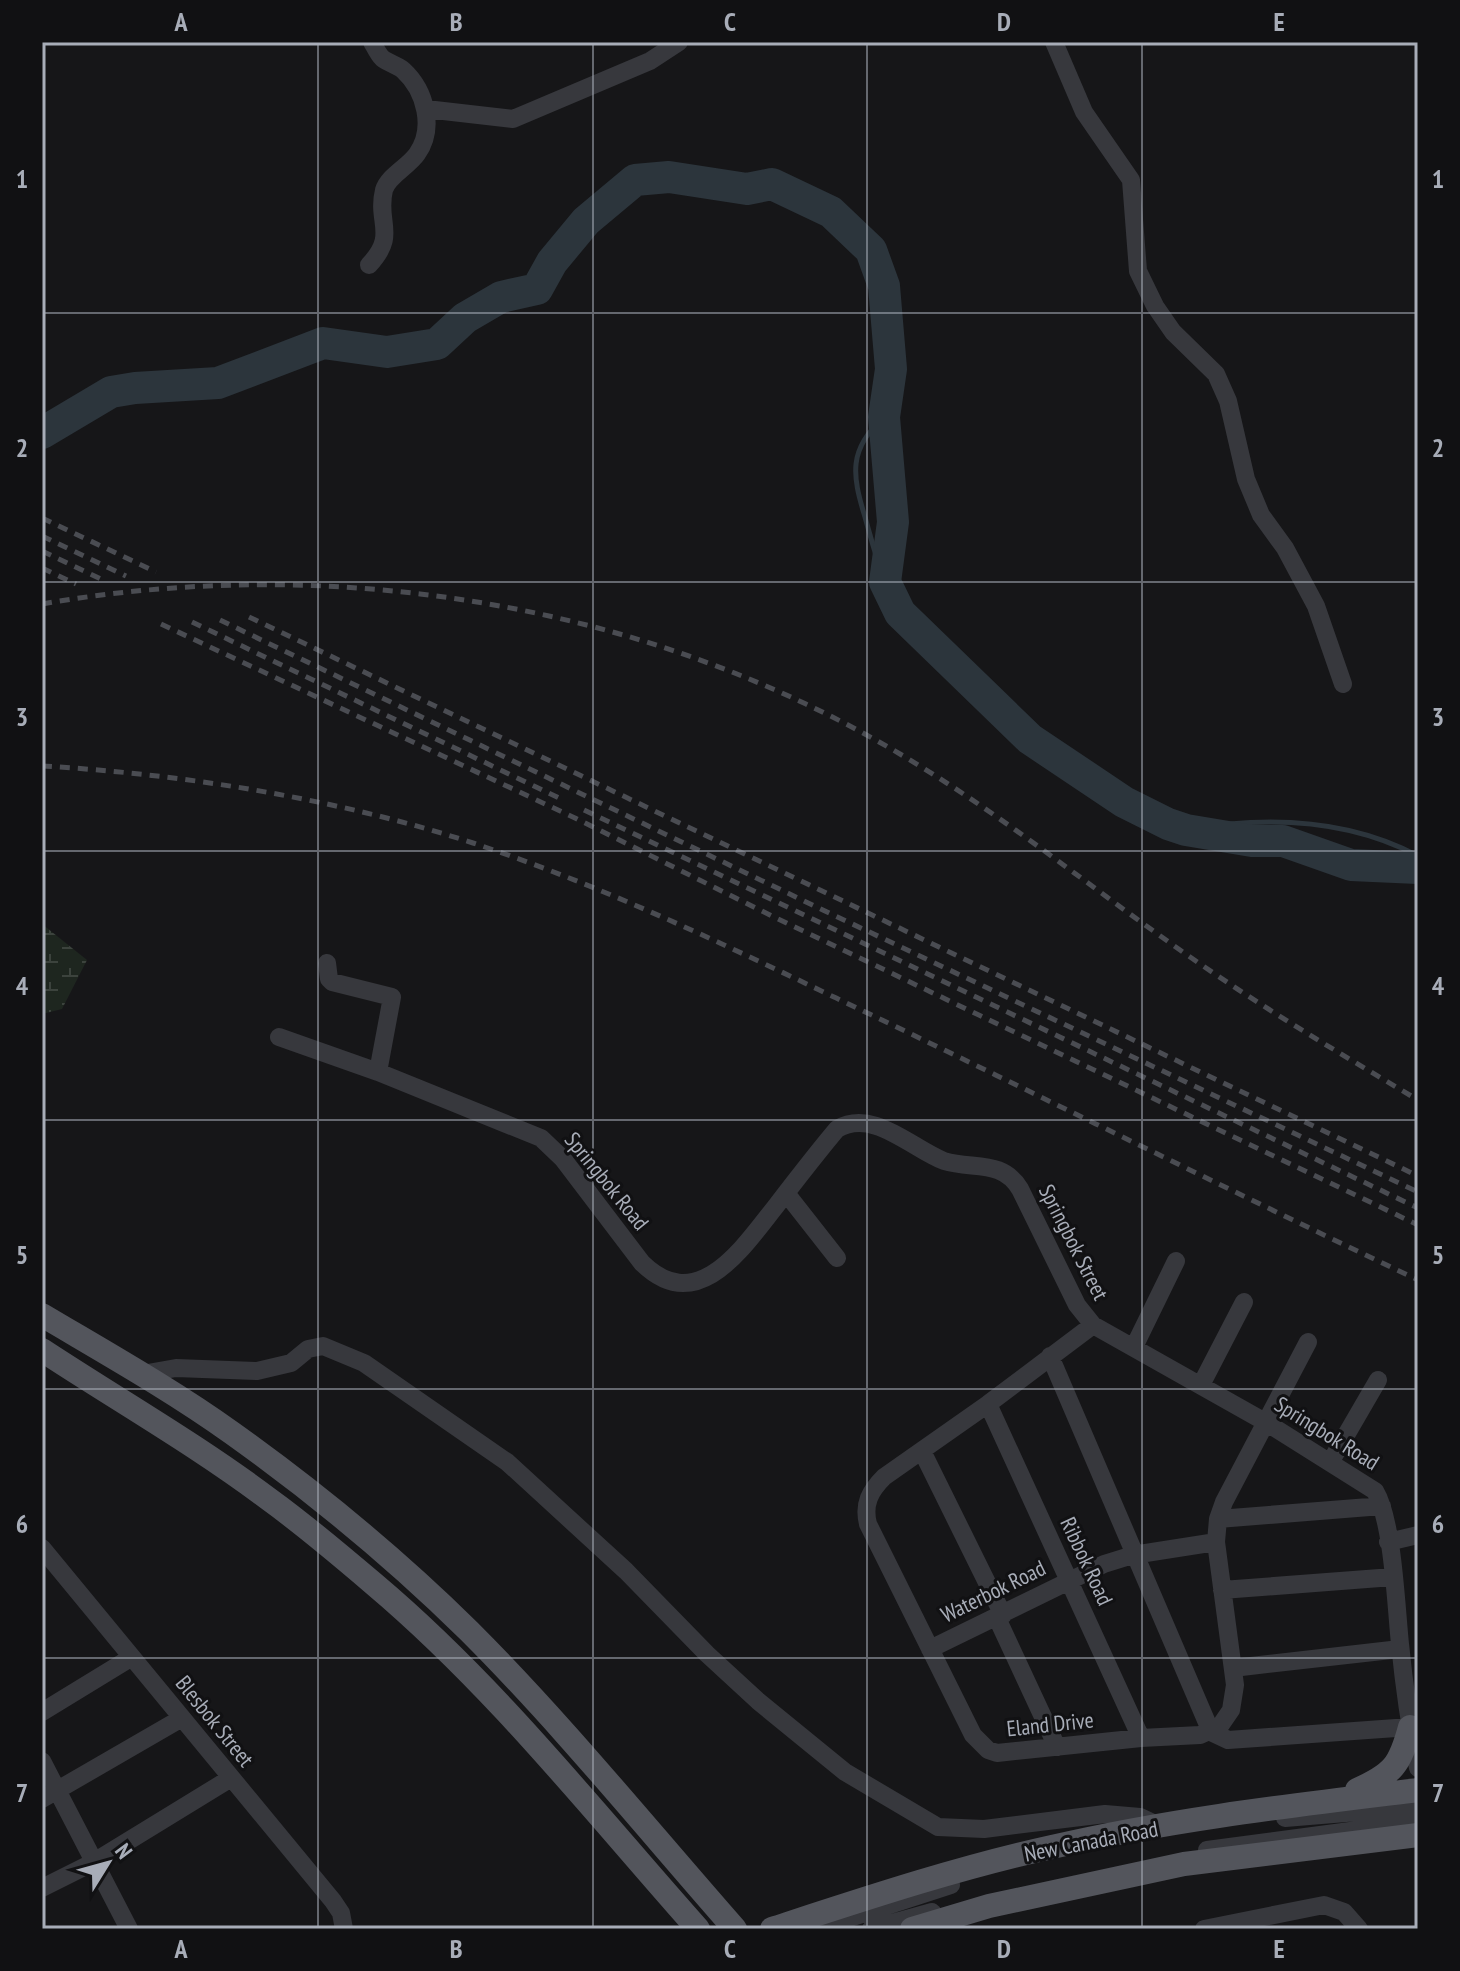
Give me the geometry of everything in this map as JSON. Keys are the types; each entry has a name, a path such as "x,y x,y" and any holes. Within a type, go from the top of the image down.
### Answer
{"main road":[{"path":"42,1315 142,1374 232,1433 388,1556 457,1620 546,1712 735,1929"},
{"path":"42,1350 155,1421 270,1500 386,1594 468,1673 551,1760 698,1929"},
{"path":"1336,1800 1392,1771 1402,1756 1410,1727"},
{"name":"New Canada Road","path":"772,1929 865,1918 1009,1857 1160,1826 1418,1790"},
{"name":"New Canada Road","path":"912,1929 989,1906 1195,1862 1418,1835"}],"street":[{"path":"369,265 381,252 386,237 382,201 386,183 412,161 423,146 427,130 426,109 418,90 404,71 383,58 372,42"},
{"path":"426,109 513,119 650,61 679,42"},
{"path":"1054,42 1084,112 1131,180 1138,271 1155,306 1173,332 1216,374 1228,401 1246,479 1261,515 1285,548 1316,606 1343,684"},
{"path":"327,963 332,982 392,997 378,1072"},
{"name":"Springbok Road","path":"279,1037 378,1072 541,1138 563,1159 642,1263 671,1282 700,1280 726,1265 837,1129"},
{"name":"Springbok Street","path":"837,1129 845,1124 869,1122 944,1161 956,1165 999,1168 1007,1173 1020,1189 1077,1305 1093,1325"},
{"path":"786,1193 837,1258"},
{"path":"1134,1347 1176,1261"},
{"path":"1201,1385 1244,1302"},
{"name":"Springbok Road","path":"1093,1325 1371,1486 1382,1506 1418,1768"},
{"name":"Eland Drive","path":"1093,1325 876,1485 865,1508 868,1524 980,1744 997,1753 1211,1732 1228,1740 1410,1727"},
{"path":"1050,1356 1211,1732 1220,1726 1231,1710 1234,1694 1216,1542 1218,1519 1221,1507 1308,1342"},
{"path":"142,1374 176,1368 257,1371 291,1363 308,1349 323,1346 364,1363 507,1462 626,1571 758,1701 845,1772 938,1827 984,1829 1105,1814 1140,1817 1160,1826"},
{"path":"1331,1461 1378,1380"},
{"name":"Ribbok Road","path":"988,1404 1141,1738"},
{"path":"922,1451 1000,1616 1057,1747"},
{"path":"1218,1519 1382,1506"},
{"path":"1388,1542 1418,1535"},
{"name":"Waterbok Road","path":"930,1649 1104,1564 1133,1555 1216,1542"},
{"name":"Blesbok Street","path":"42,1548 333,1901 341,1913 344,1929"},
{"path":"1222,1590 1393,1577"},
{"path":"1233,1668 1400,1649"},
{"path":"42,1712 132,1657"},
{"path":"50,1795 182,1718"},
{"path":"42,1761 50,1795 94,1862 129,1929"},
{"path":"42,1888 94,1862 231,1778"},
{"name":"New Canada Road","path":"865,1918 976,1876 1050,1858 1275,1818 1418,1807"},
{"name":"New Canada Road","path":"816,1929 865,1918 967,1903 1185,1853 1418,1822"},
{"path":"1204,1929 1324,1905 1339,1908 1351,1916 1359,1929"},
{"path":"1286,1929 1293,1921 1295,1909"}],"green space":[{"path":"42,924 87,960 62,1009 42,1014"}],"waterway":[{"path":"42,433 111,392 218,383 323,343 387,352 437,344 465,318 501,297 537,289 552,262 586,221 635,180 669,177 747,189 772,184 831,212 871,250 884,286 891,369 884,417 893,522 885,582 900,613 1030,739 1124,802 1168,824 1252,841 1283,841 1351,865 1418,868"},
{"path":"884,417 864,440 856,463 856,475 857,488 885,582"},
{"path":"1186,830 1275,822 1334,827 1391,843 1418,856"}],"railway":[{"path":"42,518 156,572"},
{"path":"42,536 126,576"},
{"path":"42,551 101,579"},
{"path":"42,568 76,584"},
{"path":"42,604 152,590 263,585 374,589 484,603 593,627 699,660 802,702 900,754 982,806 1218,976 1418,1100"},
{"path":"249,617 1418,1176"},
{"path":"220,620 1418,1192"},
{"path":"192,622 559,798"},
{"path":"161,624 575,818 774,917 1418,1225"},
{"path":"42,766 205,782 315,801 422,827 526,861 731,948 1418,1280"},
{"path":"584,810 1418,1208"}]}
